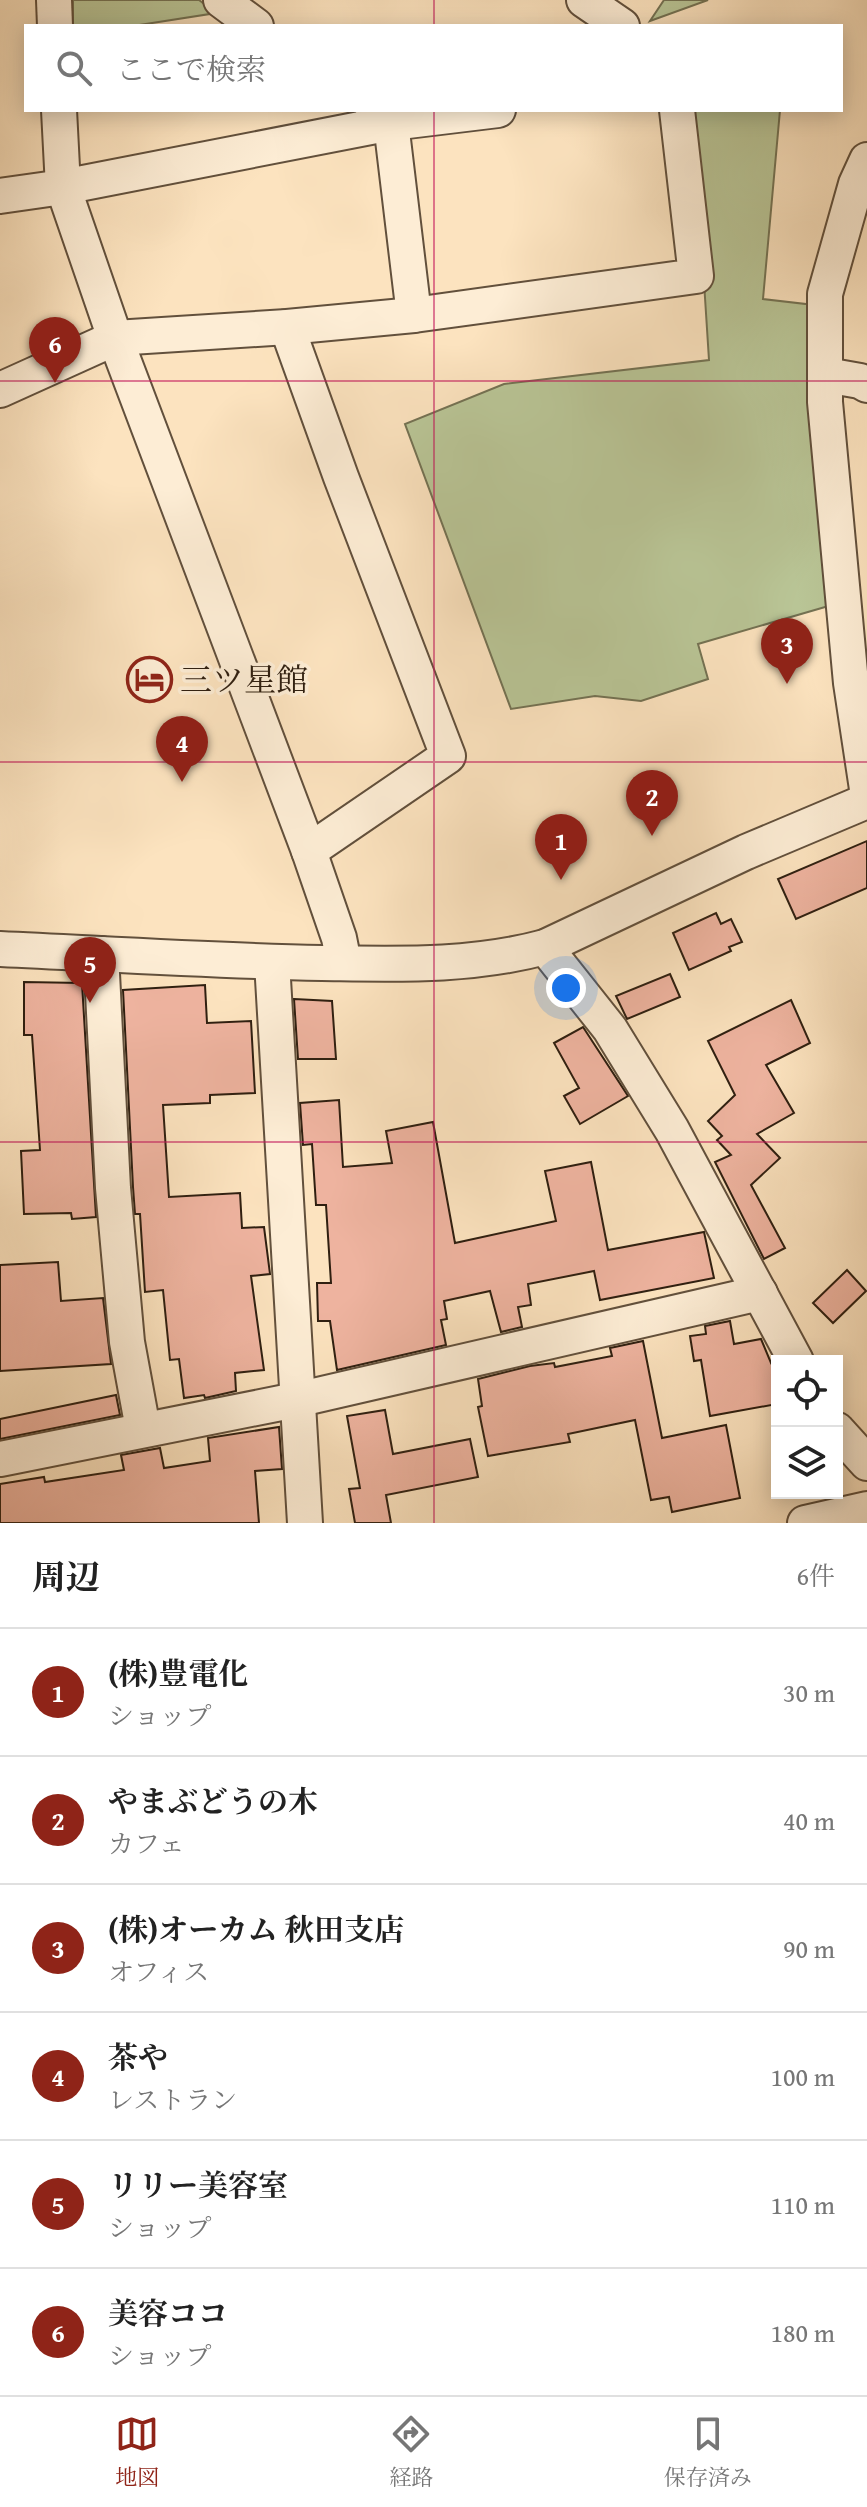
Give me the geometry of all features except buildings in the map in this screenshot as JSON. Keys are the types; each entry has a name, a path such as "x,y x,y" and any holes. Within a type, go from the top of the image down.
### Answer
{"street":[{"path":"54,0 55,24"},
{"path":"221,0 253,24"},
{"path":"584,0 619,24"},
{"path":"623,24 640,0"},
{"path":"59,112 63,187 115,338 309,851 339,938 344,963"},
{"path":"0,196 63,187 382,117 465,112"},
{"path":"0,390 115,338 414,315 696,276 677,112"},
{"path":"382,117 414,315"},
{"path":"867,160 856,184 855,229 825,294 825,402 853,548 851,683 867,789"},
{"path":"287,327 448,756 309,851"},
{"path":"826,375 867,385"},
{"path":"0,949 272,962 414,965 485,960 545,947 746,852 867,801"},
{"path":"545,947 610,1029 672,1130 793,1355"},
{"path":"101,954 113,1188 127,1342 143,1429"},
{"path":"272,962 305,1523"},
{"path":"0,1459 296,1400 760,1293"},
{"path":"843,1437 867,1463"},
{"path":"805,1523 867,1509"}],"green space":[{"path":"73,0 199,0 216,13 146,24 73,24"},
{"path":"664,0 708,0 650,21"},
{"path":"693,112 780,112 763,299 814,305 807,384 832,605 698,644 708,679 641,701 595,696 511,709 405,424 504,384 709,360"}],"place":[{"name":"美容ココ","path":"55,383"},
{"name":"三ツ星館","path":"149,680"},
{"name":"(株)オーカム 秋田支店","path":"787,684"},
{"name":"茶や","path":"182,782"},
{"name":"やまぶどうの木","path":"652,836"},
{"name":"(株)豊電化","path":"561,880"},
{"name":"リリー美容室","path":"90,1003"}]}
